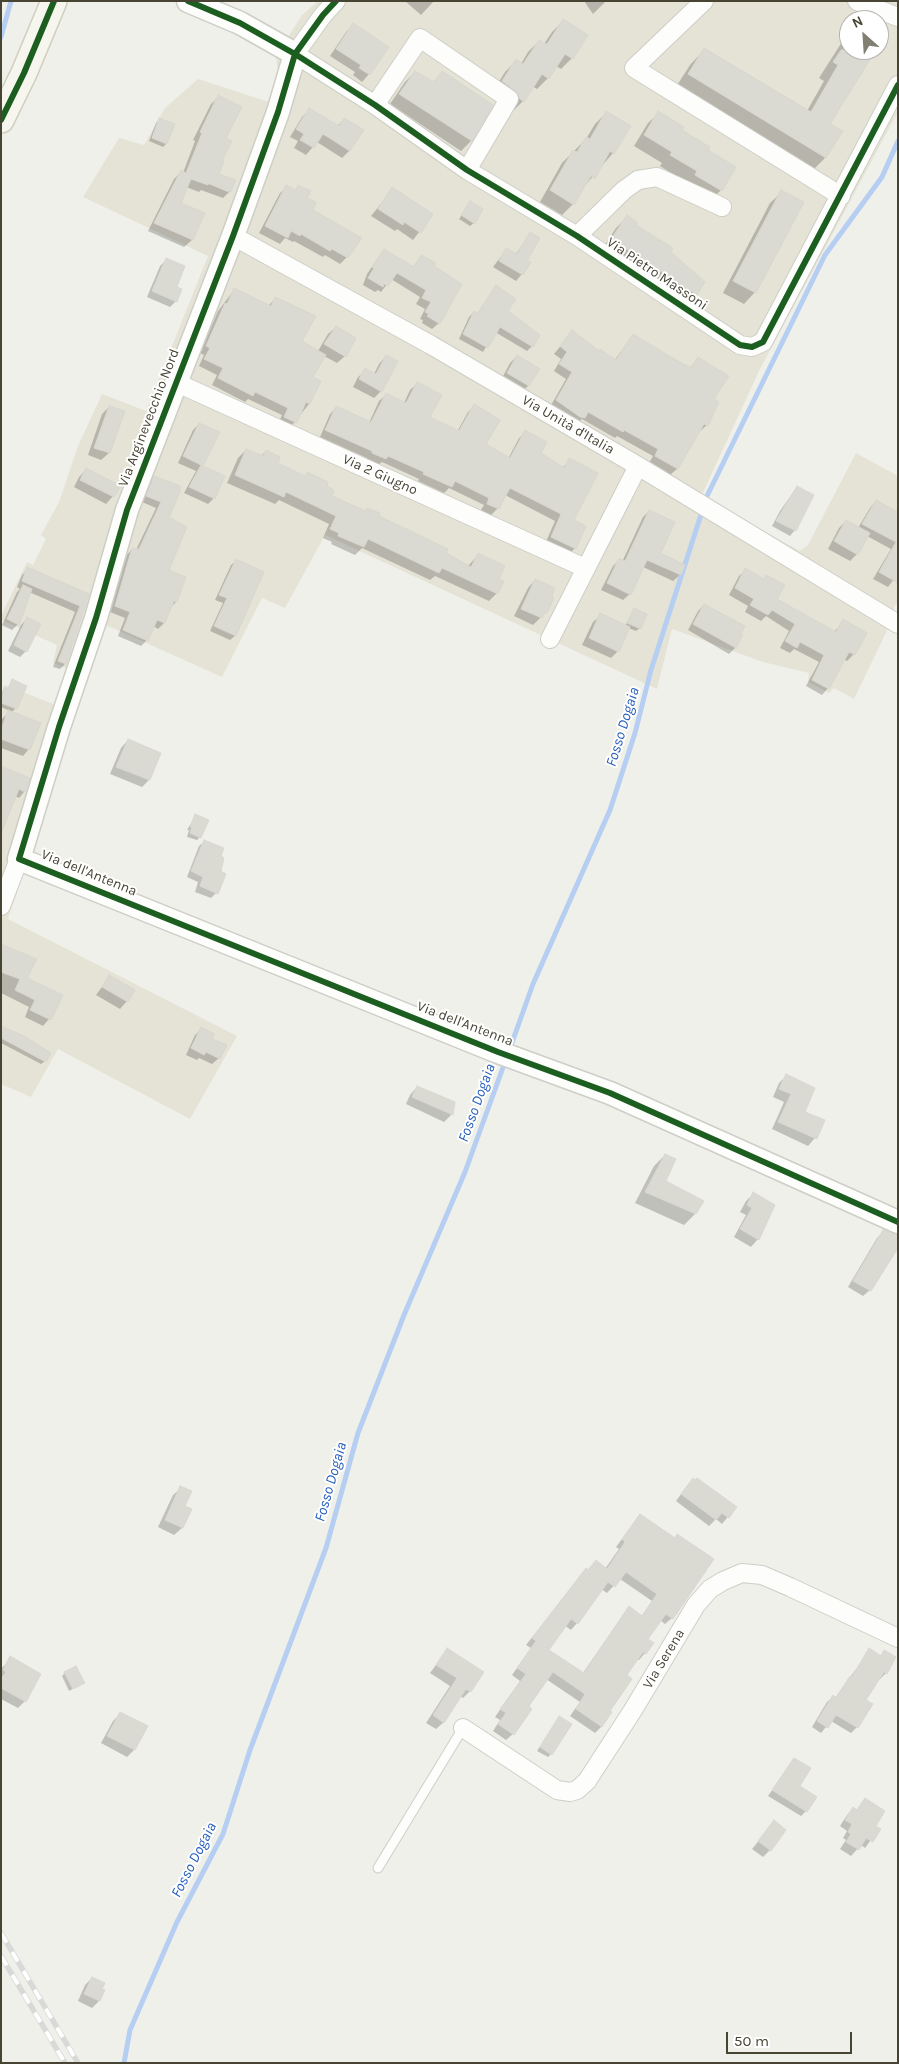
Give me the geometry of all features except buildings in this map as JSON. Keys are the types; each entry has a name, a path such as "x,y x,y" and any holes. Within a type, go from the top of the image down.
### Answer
{"main road":[{"path":"1,120 24,73 54,1"}],"street":[{"path":"188,1 240,23 295,54"},
{"name":"Via Arginevecchio Nord","path":"19,858 59,727 96,618 127,510 233,236 278,112 295,54 323,15 336,1"},
{"path":"704,1 634,68 840,196"},
{"path":"857,1 898,17"},
{"path":"375,105 420,38 509,99 467,170"},
{"name":"Via Pietro Massoni","path":"295,54 375,105 467,170 577,236 740,345 752,347 763,342 898,85"},
{"path":"577,236 624,190 638,180 656,177 722,207"},
{"name":"Via Unità d'Italia","path":"233,236 431,345 638,466 898,624"},
{"name":"Via 2 Giugno","path":"176,382 585,568"},
{"path":"550,639 638,466"},
{"path":"1,906 5,888 19,858"},
{"name":"Via dell'Antenna","path":"19,858 508,1055 610,1093 898,1222"},
{"name":"Via Serena","path":"463,1728 557,1790 570,1792 577,1790 587,1781 634,1710 696,1605 710,1589 742,1573 762,1575 898,1638"}],"lane":[{"path":"378,1868 463,1728"}],"shaded area":[{"path":"318,1 898,1 898,112 759,371 701,497 800,551 808,545 856,453 898,476 898,601 894,607 894,616 854,699 834,688 829,693 808,682 809,673 763,662 672,629 657,689 325,535 285,608 262,598 222,677 106,625 8,919 237,1036 190,1119 58,1049 31,1097 1,1084 1,695 5,685 58,706 69,670 53,663 57,645 1,620 1,616 27,562 33,565 46,539 41,535 59,502 78,446 102,394 146,411 208,256 83,197 119,138 144,145 165,108 198,79 275,104 279,79 276,56 302,15"}],"waterway":[{"path":"1,37 11,1"},
{"name":"Fosso Dogaia","path":"509,1051 533,984 610,810 635,733 651,670 707,496 825,255 882,177 898,141"},
{"name":"Fosso Dogaia","path":"124,2063 130,2030 177,1922 223,1834 250,1750 326,1548 358,1433 404,1315 465,1172 505,1062"}],"railway":[{"path":"1,1933 78,2063"},
{"path":"1,1956 65,2063"}],"cycle path":[{"path":"1,120 24,73 54,1"},
{"path":"188,1 240,23 295,54 375,105 467,170 577,236 740,345 752,347 763,342 898,85"},
{"path":"336,1 323,15 295,54 278,112 233,236 127,510 96,618 59,727 19,859 498,1052 610,1093 898,1222"}]}
